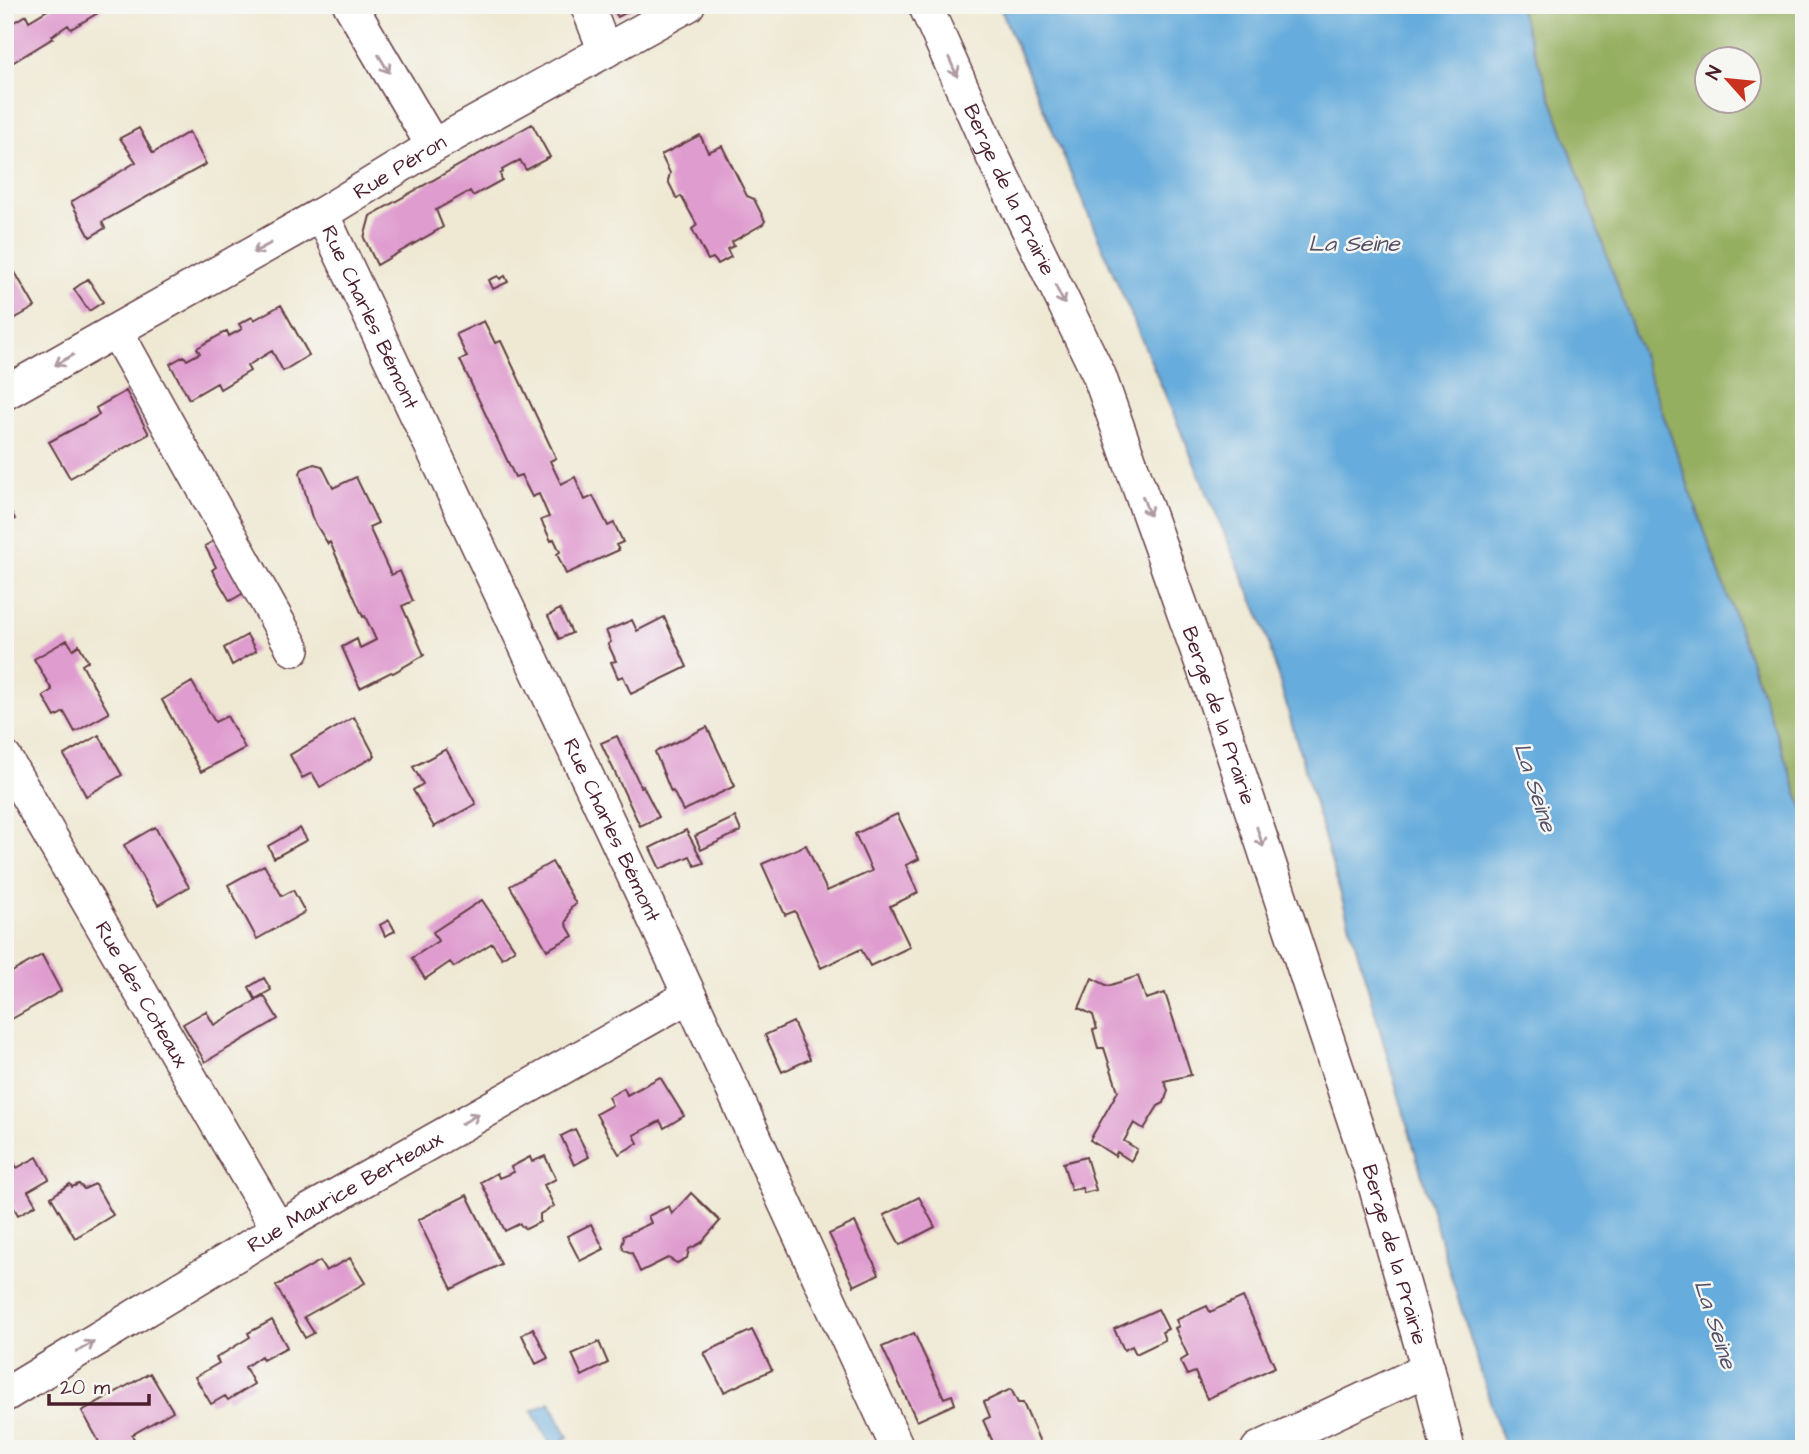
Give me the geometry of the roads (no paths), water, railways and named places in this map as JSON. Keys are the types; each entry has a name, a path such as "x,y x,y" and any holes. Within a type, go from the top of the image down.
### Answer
{"street":[{"path":"349,5 433,146"},
{"path":"587,5 605,51"},
{"name":"Rue Péron","path":"5,393 322,214 433,146 688,5"},
{"name":"Berge de la Prairie","path":"925,5 993,157 1099,375 1218,709 1370,1168 1428,1369 1448,1449"},
{"name":"Rue Charles Bémont","path":"322,214 898,1449"},
{"path":"116,331 293,649"},
{"name":"Rue des Coteaux","path":"5,758 278,1229"},
{"name":"Rue Maurice Berteaux","path":"5,1395 278,1229 689,996"},
{"path":"1258,1449 1428,1369"}],"water":[{"name":"La Seine","path":"999,5 1518,5 1804,812 1804,1449 1505,1449 1450,1273 1263,624"},
{"path":"550,1402 568,1437 564,1439 567,1444 559,1449 555,1444 551,1446 532,1411"}]}
